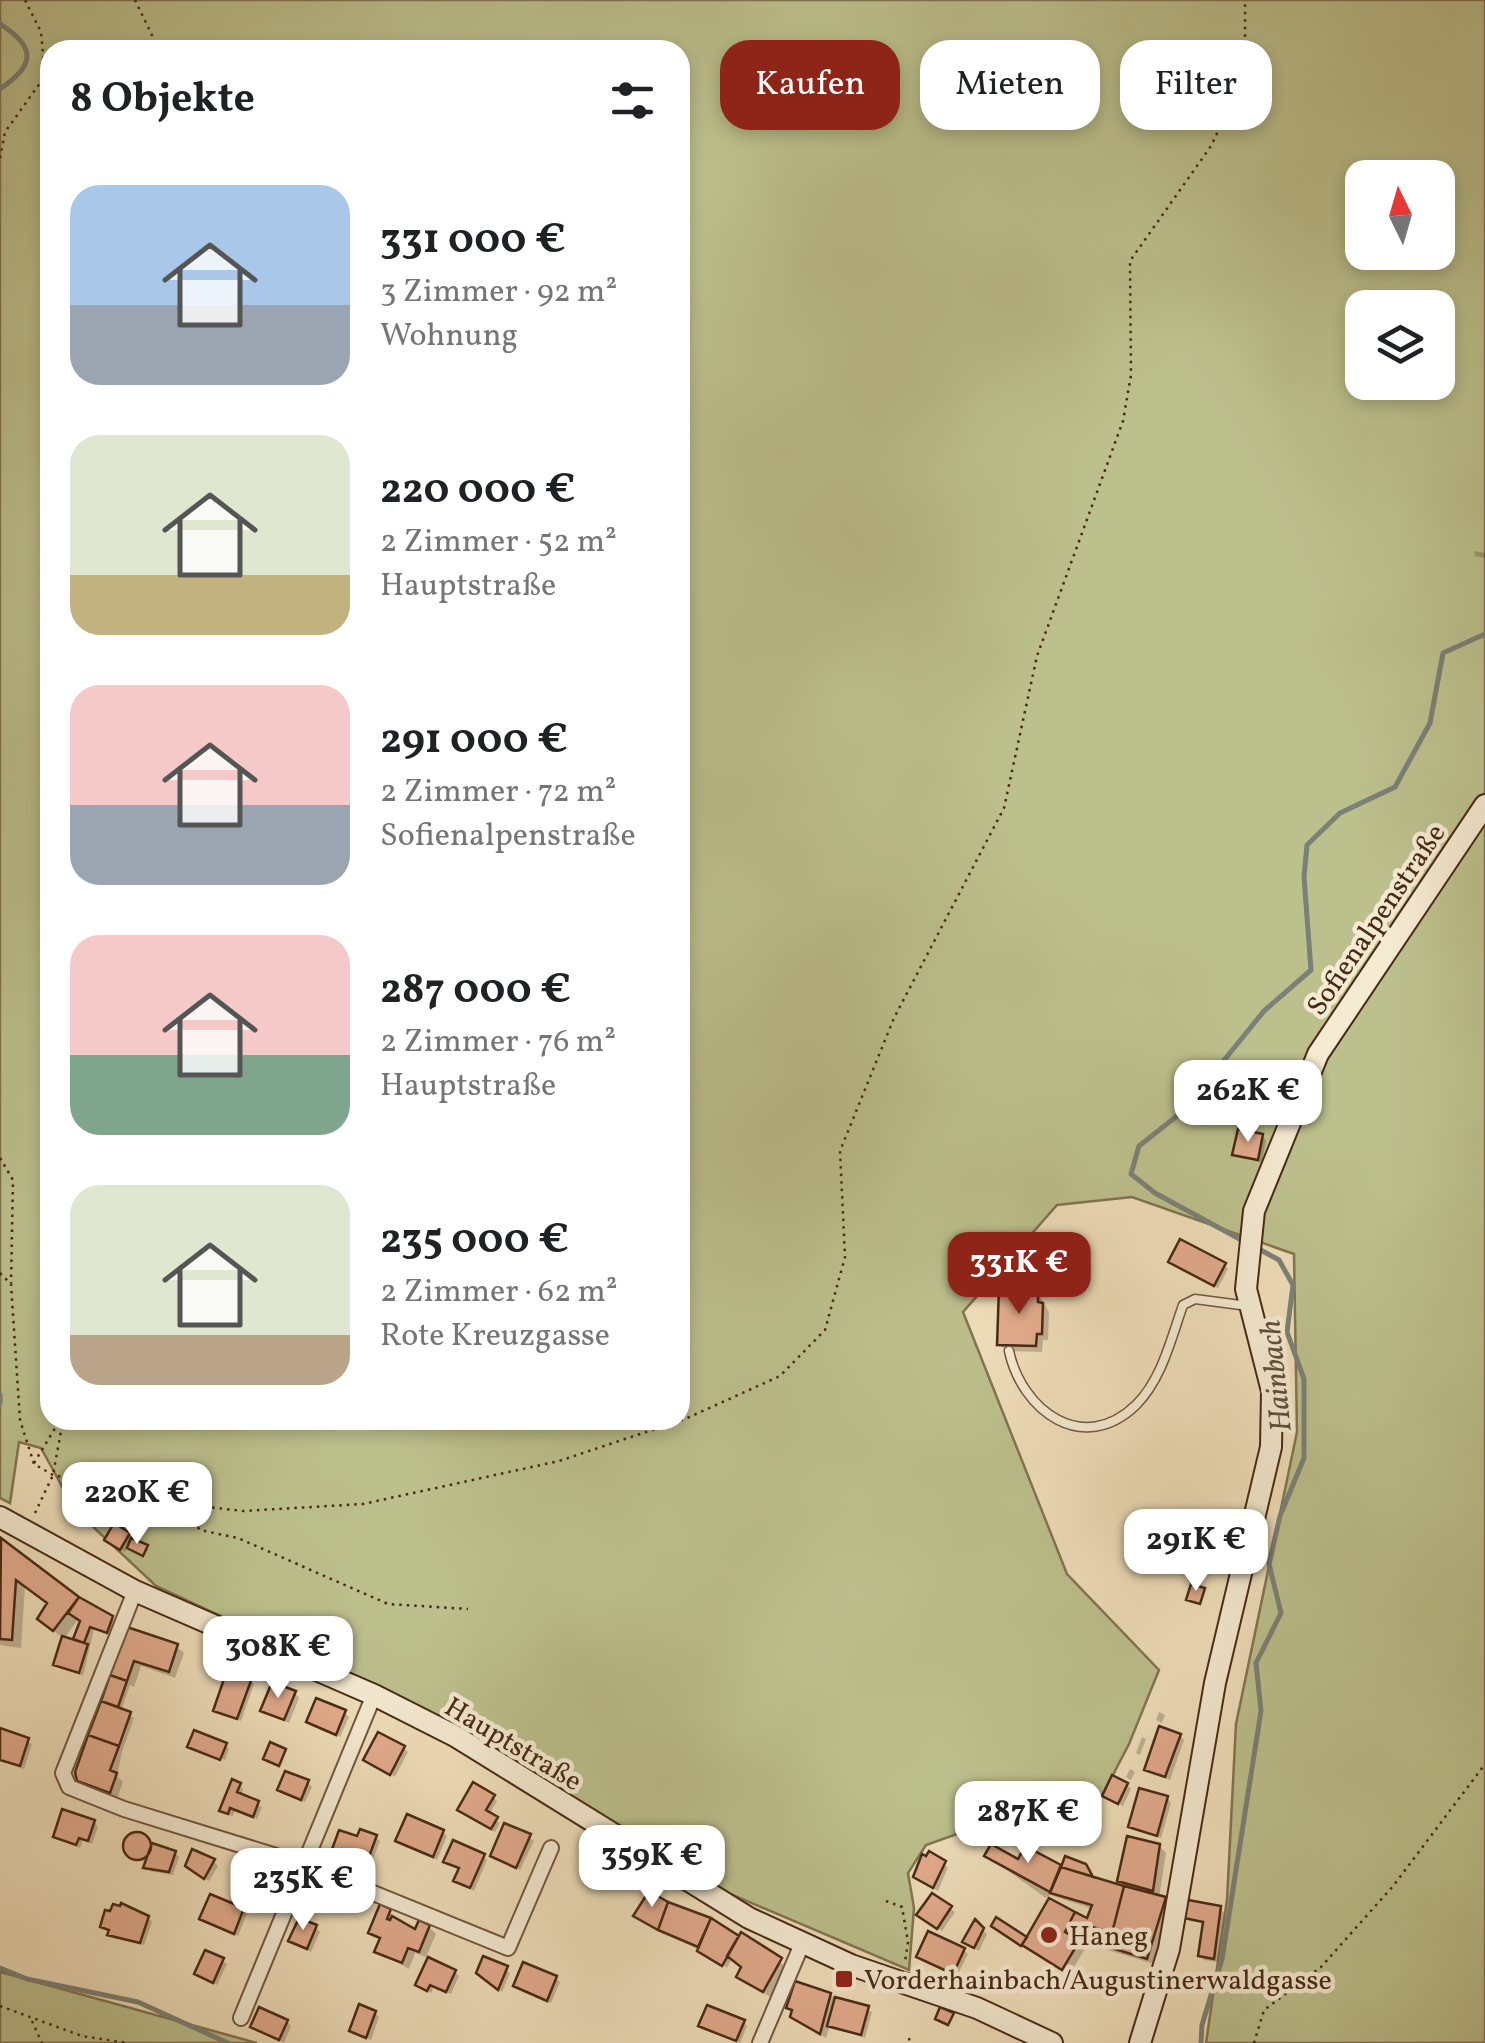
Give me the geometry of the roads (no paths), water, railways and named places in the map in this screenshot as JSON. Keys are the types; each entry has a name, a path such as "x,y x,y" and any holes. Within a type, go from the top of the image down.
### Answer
{"street":[{"name":"Sofienalpenstraße","path":"1248,1306 1245,1269 1249,1232 1266,1174 1318,1054 1485,805"},
{"path":"1140,2043 1169,1949 1215,1683 1272,1447 1272,1391 1248,1306"},
{"name":"Hauptstraße","path":"0,1517 135,1592 374,1696 454,1736 683,1879 802,1944 977,2008 1052,2043"},
{"path":"135,1592 64,1781 124,1809 302,1864 508,1948 551,1848"},
{"path":"241,2018 374,1696"},
{"path":"760,2043 802,1944"}],"lane":[{"path":"1009,1351 1014,1376 1042,1412 1070,1423 1100,1425 1134,1406 1147,1391 1182,1305 1195,1299 1248,1306"}],"waterway":[{"path":"0,24 21,41 27,57 20,73 0,89"},
{"name":"Hainbach","path":"1245,1242 1155,1193 1131,1174 1139,1146 1182,1112 1264,1011 1311,970 1304,877 1307,845 1340,813 1395,787 1430,723 1443,653 1485,634"},
{"name":"Hainbach","path":"1201,2043 1202,2025 1222,1959 1261,1711 1256,1663 1281,1613 1269,1564 1280,1516 1304,1458 1304,1379 1287,1332 1293,1285 1279,1260 1255,1247"},
{"path":"0,1395 0,1403"},
{"path":"0,1968 27,1979 138,2002 228,2043"}],"place":[{"name":"Haneg","path":"1049,1935"},
{"name":"Vorderhainbach/Augustinerwaldgasse","path":"844,1979"}]}
